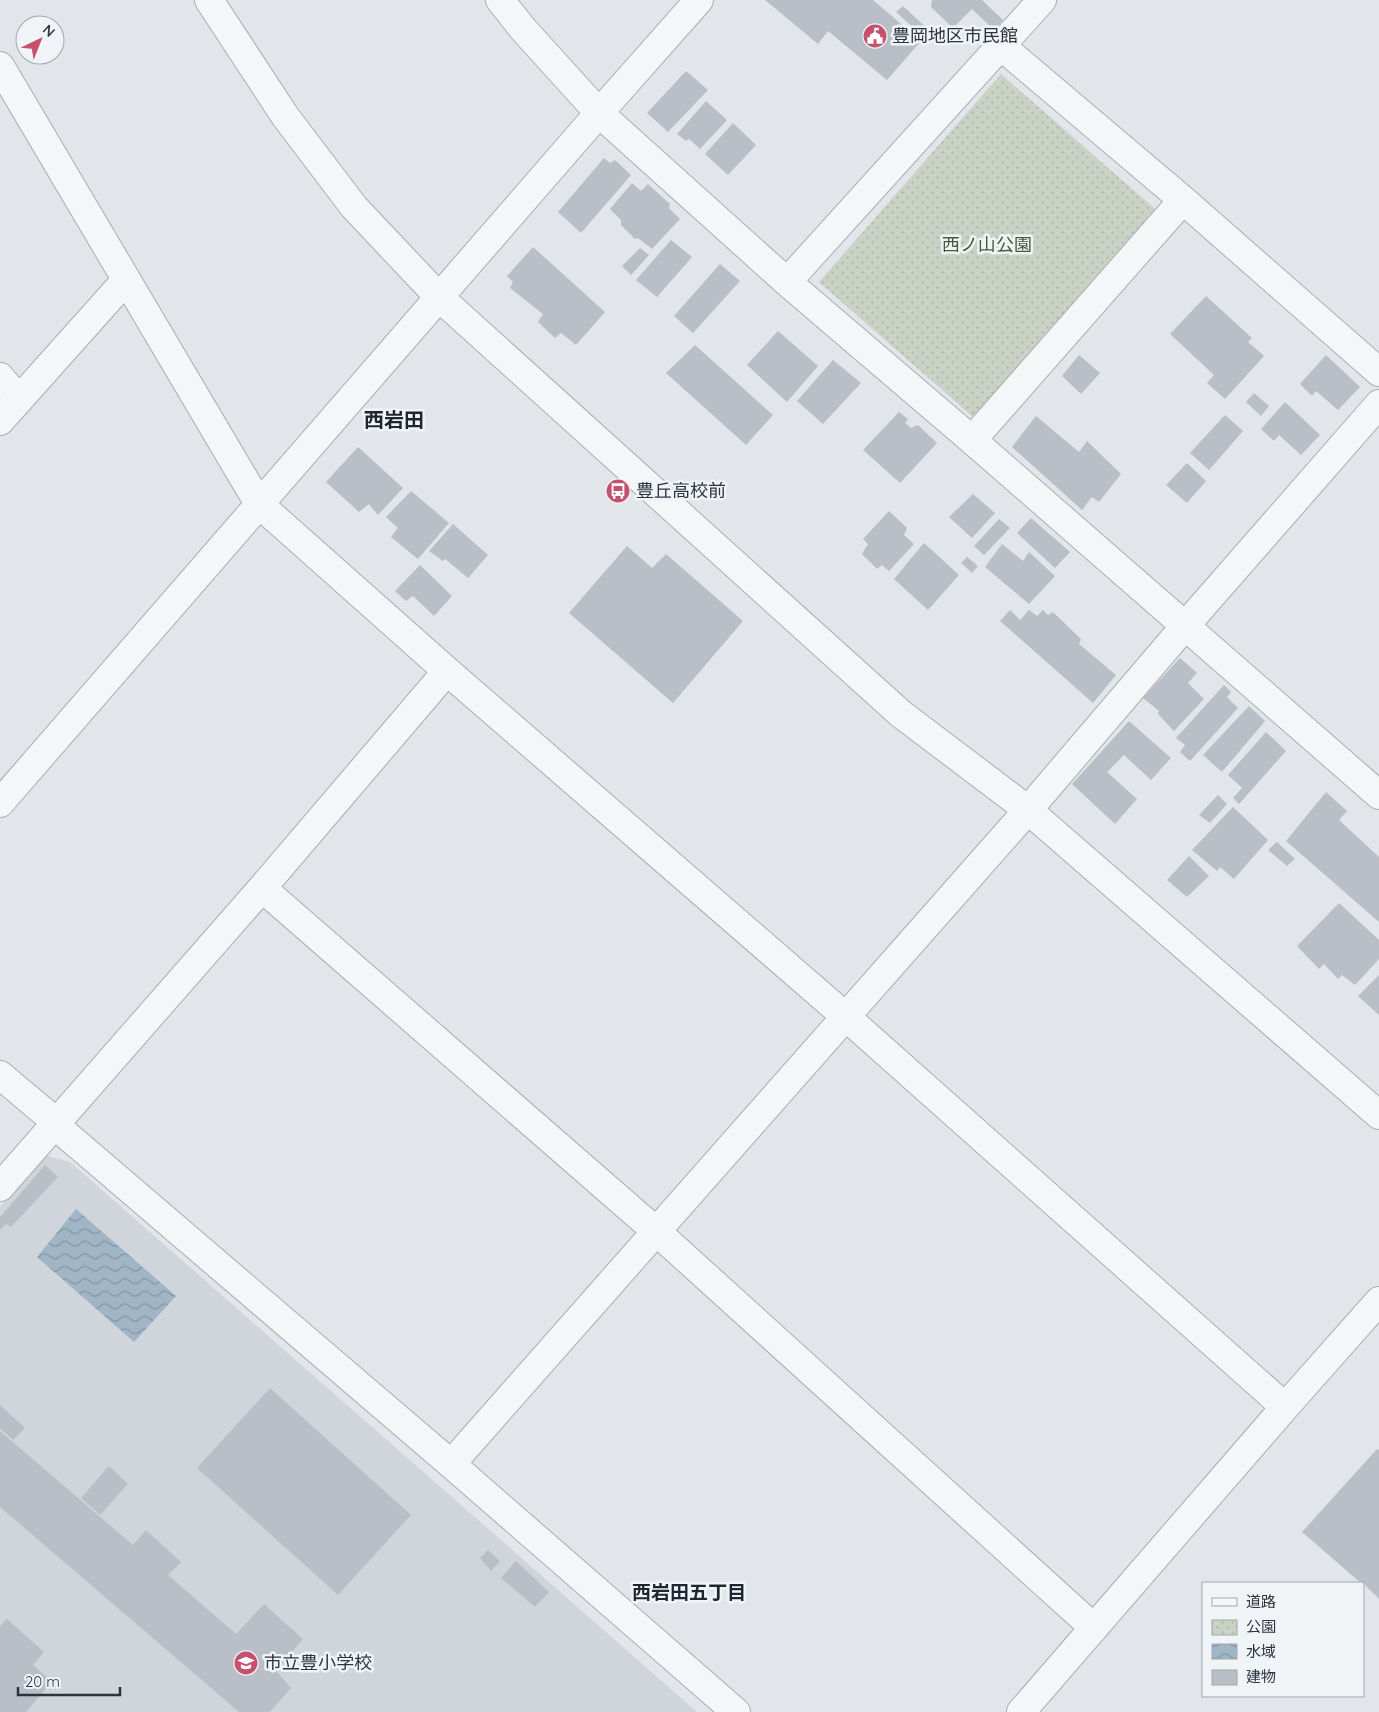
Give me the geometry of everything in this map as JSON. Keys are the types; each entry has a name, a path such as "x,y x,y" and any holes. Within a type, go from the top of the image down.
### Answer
{"street":[{"path":"209,0 285,116 354,207 439,297 901,714 1028,810 1379,1115"},
{"path":"500,0 599,113 788,282 972,440 1379,796"},
{"path":"0,803 699,0"},
{"path":"788,282 1042,0"},
{"path":"1001,46 1182,200 1379,372"},
{"path":"0,66 259,504 447,671 845,1016 1285,1407"},
{"path":"972,440 1182,200"},
{"path":"0,422 126,280"},
{"path":"0,377 19,400"},
{"path":"451,1464 1028,810 1185,626 1379,404"},
{"path":"0,1187 262,888 447,671"},
{"path":"262,888 657,1232 1094,1628"},
{"path":"0,1075 56,1122 56,1126 451,1464 736,1712"},
{"path":"1021,1712 1379,1301"}],"shaded area":[{"path":"45,1155 70,1162 697,1712 0,1712 0,1207"}],"green space":[{"name":"西ノ山公園","path":"1001,74 1155,209 973,417 819,282"}],"water":[{"path":"76,1209 176,1296 134,1342 37,1257"}],"building":[{"name":"豊岡地区市民館","path":"765,0 873,0 921,41 887,80 828,31 818,44"},
{"path":"932,0 982,0 1003,20 994,30 972,9 953,28 931,7"},
{"path":"903,6 933,34 928,41 896,12"},
{"path":"686,71 708,90 668,132 647,113"},
{"path":"706,101 727,120 700,149 689,139 686,141 677,134"},
{"path":"733,123 756,145 728,175 705,154"},
{"path":"604,158 610,163 615,160 631,175 581,233 558,212"},
{"path":"632,183 641,191 648,184 670,204 669,208 680,219 652,249 638,238 635,239 621,225 621,220 610,209"},
{"path":"671,240 692,257 657,297 636,280"},
{"path":"533,247 605,312 576,345 561,333 555,338 538,322 543,314 510,288 513,282 507,276"},
{"path":"640,248 649,255 631,275 622,266"},
{"path":"720,264 740,281 693,333 674,316"},
{"path":"1206,296 1252,338 1248,342 1264,356 1225,399 1207,383 1214,375 1170,334"},
{"path":"778,331 818,366 787,402 747,365"},
{"path":"695,345 773,415 746,445 666,373"},
{"path":"1079,355 1100,373 1081,394 1062,376"},
{"path":"1326,355 1360,387 1338,410 1316,391 1312,396 1300,384"},
{"path":"833,360 861,383 823,424 797,401"},
{"path":"1254,393 1269,406 1261,416 1246,402"},
{"path":"1285,402 1320,435 1301,455 1279,435 1274,441 1261,429"},
{"path":"899,412 908,419 905,423 911,428 918,425 937,443 900,483 863,450"},
{"path":"1225,415 1243,431 1209,470 1190,453"},
{"path":"1036,416 1079,452 1087,441 1121,474 1099,502 1092,497 1082,510 1012,447"},
{"path":"358,447 403,488 378,515 369,504 359,512 326,482"},
{"path":"1187,463 1206,481 1187,503 1166,485"},
{"path":"411,491 449,523 418,559 391,537 398,528 386,517"},
{"path":"973,494 995,513 972,538 949,517"},
{"path":"889,511 907,528 904,535 914,544 889,571 882,565 877,569 862,554 868,544 863,539"},
{"path":"1031,518 1070,552 1055,568 1017,533"},
{"path":"999,519 1010,528 984,555 974,546"},
{"path":"453,524 488,555 468,578 445,559 443,561 429,551"},
{"path":"924,543 959,575 928,610 894,579"},
{"path":"1002,544 1023,561 1029,552 1055,576 1029,604 985,567"},
{"path":"627,546 652,568 666,554 743,621 673,703 569,613"},
{"path":"967,557 978,566 972,573 961,563"},
{"path":"420,565 452,596 434,616 413,596 406,601 395,591"},
{"path":"1010,610 1020,620 1029,610 1037,616 1043,610 1048,615 1053,612 1081,639 1079,644 1116,675 1093,703 1000,621"},
{"path":"1180,658 1197,673 1188,683 1204,699 1174,731 1158,714 1159,711 1143,698"},
{"path":"1224,685 1231,692 1227,697 1238,708 1190,761 1180,752 1185,745 1176,738"},
{"path":"1249,706 1265,721 1222,772 1203,755"},
{"path":"1129,721 1171,758 1151,780 1124,755 1107,772 1137,799 1115,824 1072,784"},
{"path":"1266,732 1286,751 1239,804 1233,798 1242,788 1228,775"},
{"path":"1326,792 1347,811 1339,820 1379,857 1379,922 1286,841"},
{"path":"1218,795 1227,804 1210,823 1199,815"},
{"path":"1233,807 1268,840 1234,879 1220,867 1217,871 1192,850"},
{"path":"1277,842 1295,859 1287,866 1268,850"},
{"path":"1189,856 1209,876 1187,897 1167,880"},
{"path":"1339,903 1379,940 1379,959 1355,985 1342,975 1338,979 1324,964 1319,969 1297,946"},
{"path":"1379,975 1379,1015 1358,996"},
{"path":"45,1165 58,1177 11,1227 6,1224 0,1230 0,1217"},
{"path":"270,1388 411,1515 338,1595 197,1468"},
{"path":"0,1405 25,1428 13,1440 0,1428"},
{"path":"0,1431 133,1545 146,1530 181,1562 168,1575 236,1634 264,1604 303,1639 276,1671 291,1688 270,1712 239,1712 0,1507"},
{"path":"1377,1449 1379,1450 1379,1599 1364,1582 1360,1582 1302,1532"},
{"path":"109,1466 128,1484 100,1515 81,1498"},
{"path":"488,1550 500,1561 491,1571 480,1558"},
{"path":"516,1561 549,1592 535,1607 501,1578"},
{"path":"7,1619 44,1652 33,1665 52,1682 26,1712 0,1712 0,1626"}],"place":[{"name":"豊岡地区市民館","path":"875,36"},
{"name":"豊丘高校前","path":"618,491"},
{"name":"市立豊小学校","path":"246,1663"}],"district":[{"name":"西岩田","path":"394,420"},
{"name":"西岩田五丁目","path":"689,1592"}]}
